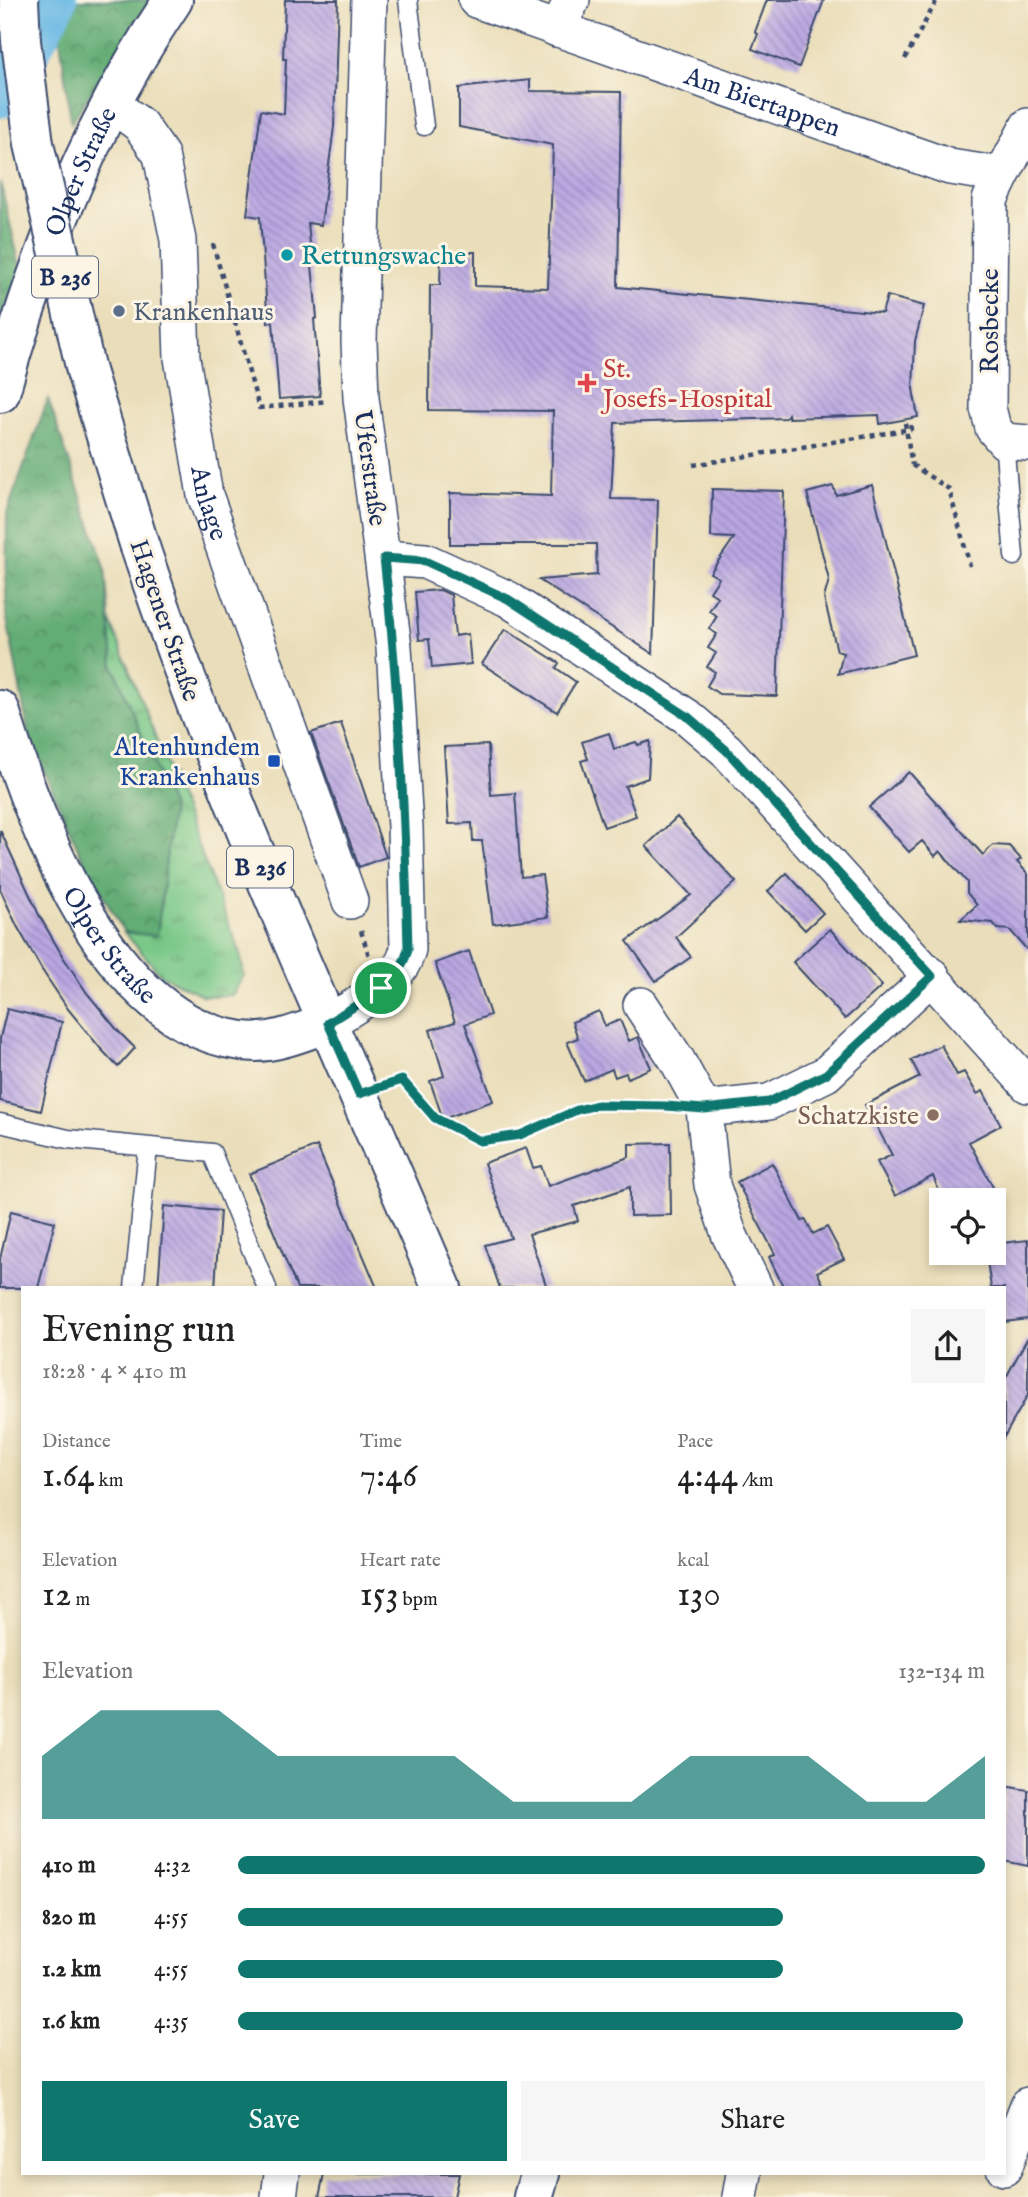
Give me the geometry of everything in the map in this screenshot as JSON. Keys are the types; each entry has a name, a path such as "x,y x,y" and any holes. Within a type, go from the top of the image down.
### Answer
{"main road":[{"name":"Hagener Straße","path":"19,0 21,41 34,144 86,371 140,547 196,708 253,851 441,1286"},
{"name":"Olper Straße","path":"0,393 17,332 73,184 112,104 173,0"},
{"name":"Olper Straße","path":"0,710 9,771 80,908 109,953 143,991 175,1018 221,1038 257,1042 328,1023"},
{"path":"533,2197 540,2175"}],"street":[{"name":"Uferstraße","path":"328,1023 381,988 400,970 408,949 405,827 394,647 361,398 359,341 369,0"},
{"name":"Am Biertappen","path":"476,0 565,14 950,167 1002,175"},
{"name":"Anlage","path":"112,104 141,125 161,155 178,240 181,358 205,495 350,901"},
{"path":"1002,175 1028,126"},
{"name":"Rosbecke","path":"1002,175 990,200 988,408 993,428 1016,442"},
{"path":"384,558 425,561 508,599 687,716 726,750 1028,1085"},
{"path":"704,1109 769,1102 826,1074 932,976"},
{"path":"641,1004 704,1109 712,1185 729,1234 754,1286"},
{"path":"1006,2163 1028,2105"},
{"path":"279,2197 282,2175"},
{"path":"740,2197 744,2175"},
{"path":"993,2197 1002,2175"}],"lane":[{"path":"408,0 424,126"},
{"path":"1014,555 1016,442"},
{"path":"0,1123 68,1139 212,1153 266,1286"},
{"path":"134,1286 148,1147"}],"path":[{"path":"905,59 937,0"},
{"path":"217,257 259,408 296,404"},
{"path":"693,465 911,429 908,422 912,464 949,489 970,566"},
{"path":"350,901 381,988"},
{"path":"359,1094 402,1080 435,1118 480,1141 520,1135 577,1110 597,1105 704,1109"}],"green space":[{"path":"55,0 151,0 71,123"},
{"path":"0,181 21,270 0,320"},
{"path":"48,399 105,567 113,665 172,809 157,936 124,932 83,860 29,736 6,614 7,512"},
{"path":"109,618 240,953 244,975 232,995 204,996 162,976 124,932 157,936 172,809 113,665"}],"building":[{"path":"285,0 338,0 334,127 321,225 308,223 317,318 314,319 320,396 279,399 273,322 268,323 260,217 247,215 261,110 284,114"},
{"path":"767,0 824,0 799,67 752,49 758,34 755,32"},
{"path":"530,80 530,91 621,92 618,287 882,313 887,296 924,306 915,341 913,389 918,417 880,424 879,415 789,418 788,414 786,418 615,423 611,499 658,500 653,654 539,580 597,575 596,544 450,544 450,493 551,496 553,411 429,410 430,285 440,285 441,252 475,252 475,286 548,288 553,145 459,127 459,88"},
{"path":"872,485 914,655 838,674 843,653 837,651 824,598 829,580 807,493 833,486 836,495"},
{"path":"712,489 784,491 777,696 719,694 707,686 715,672 707,667 716,653 708,648 717,634 709,629 717,616 709,611 718,597 710,592 719,578 710,573 734,538 711,537"},
{"path":"440,590 451,595 455,636 468,634 471,664 432,668 429,639 419,640 415,592"},
{"path":"505,629 559,663 556,668 576,682 557,712 482,664"},
{"path":"341,723 386,857 359,867 311,733"},
{"path":"609,733 614,749 650,741 648,778 625,786 636,816 604,827 581,761 588,759 582,742"},
{"path":"488,745 491,795 515,793 521,877 542,875 548,917 493,924 482,841 473,841 472,823 449,824 444,747"},
{"path":"909,772 983,855 993,845 1009,846 1021,859 1017,862 1028,874 1028,951 1010,930 998,929 993,923 960,920 977,905 967,893 967,882 940,851 935,856 922,841 909,852 869,807"},
{"path":"677,817 736,882 676,937 691,957 656,981 627,941 691,895 646,846"},
{"path":"0,830 39,915 63,957 87,993 135,1048 118,1067 68,1009 17,926 0,889"},
{"path":"787,873 823,913 805,930 768,891"},
{"path":"830,929 882,986 845,1019 793,962"},
{"path":"469,951 490,1015 465,1024 493,1101 443,1119 430,1081 444,1076 430,1030 455,1022 435,963"},
{"path":"7,1009 62,1022 41,1111 0,1101 0,1038"},
{"path":"599,1011 605,1026 620,1020 629,1041 638,1037 651,1068 628,1078 626,1073 615,1077 612,1069 584,1081 567,1042 578,1038 572,1022"},
{"name":"Schatzkiste","path":"941,1045 957,1075 964,1072 977,1094 983,1091 1001,1125 969,1142 993,1188 938,1188 933,1176 895,1196 877,1162 892,1155 865,1105 920,1077 911,1060"},
{"path":"670,1143 671,1215 630,1216 630,1187 574,1206 578,1221 529,1234 546,1286 499,1286 485,1245 511,1238 484,1163 526,1148 533,1168 541,1166 548,1186 629,1157 629,1144"},
{"path":"317,1146 376,1286 296,1286 249,1174"},
{"path":"772,1163 802,1221 806,1220 813,1234 827,1227 844,1259 817,1272 824,1286 783,1286 769,1257 775,1254 737,1182"},
{"path":"164,1206 220,1211 215,1286 158,1286"},
{"path":"11,1211 55,1222 39,1286 0,1288 0,1259"},
{"path":"1028,1240 1028,1319 1006,1322 1006,1286 991,1286 988,1265 1006,1265 1006,1243"},
{"path":"1028,1337 1028,1395 1006,1434 1006,1377"},
{"path":"1006,1786 1028,1790 1028,1866 1006,1861"},
{"path":"324,2175 459,2175 454,2197 319,2197"}],"waterway":[{"path":"0,90 49,0"}],"place":[{"name":"Rettungswache","path":"287,255"},
{"name":"Krankenhaus","path":"119,311"},
{"name":"St. Josefs-Hospital","path":"587,383"},
{"name":"Altenhundem Krankenhaus","path":"274,761"},
{"name":"Schatzkiste","path":"933,1115"}],"route":[{"path":"384,558 425,561 508,599 687,716 726,750 932,976 826,1074 769,1102 704,1109 597,1105 577,1110 520,1135 480,1141 435,1118 402,1080 359,1094 328,1023 381,988 400,970 408,949 405,827 394,647 384,558"}]}
